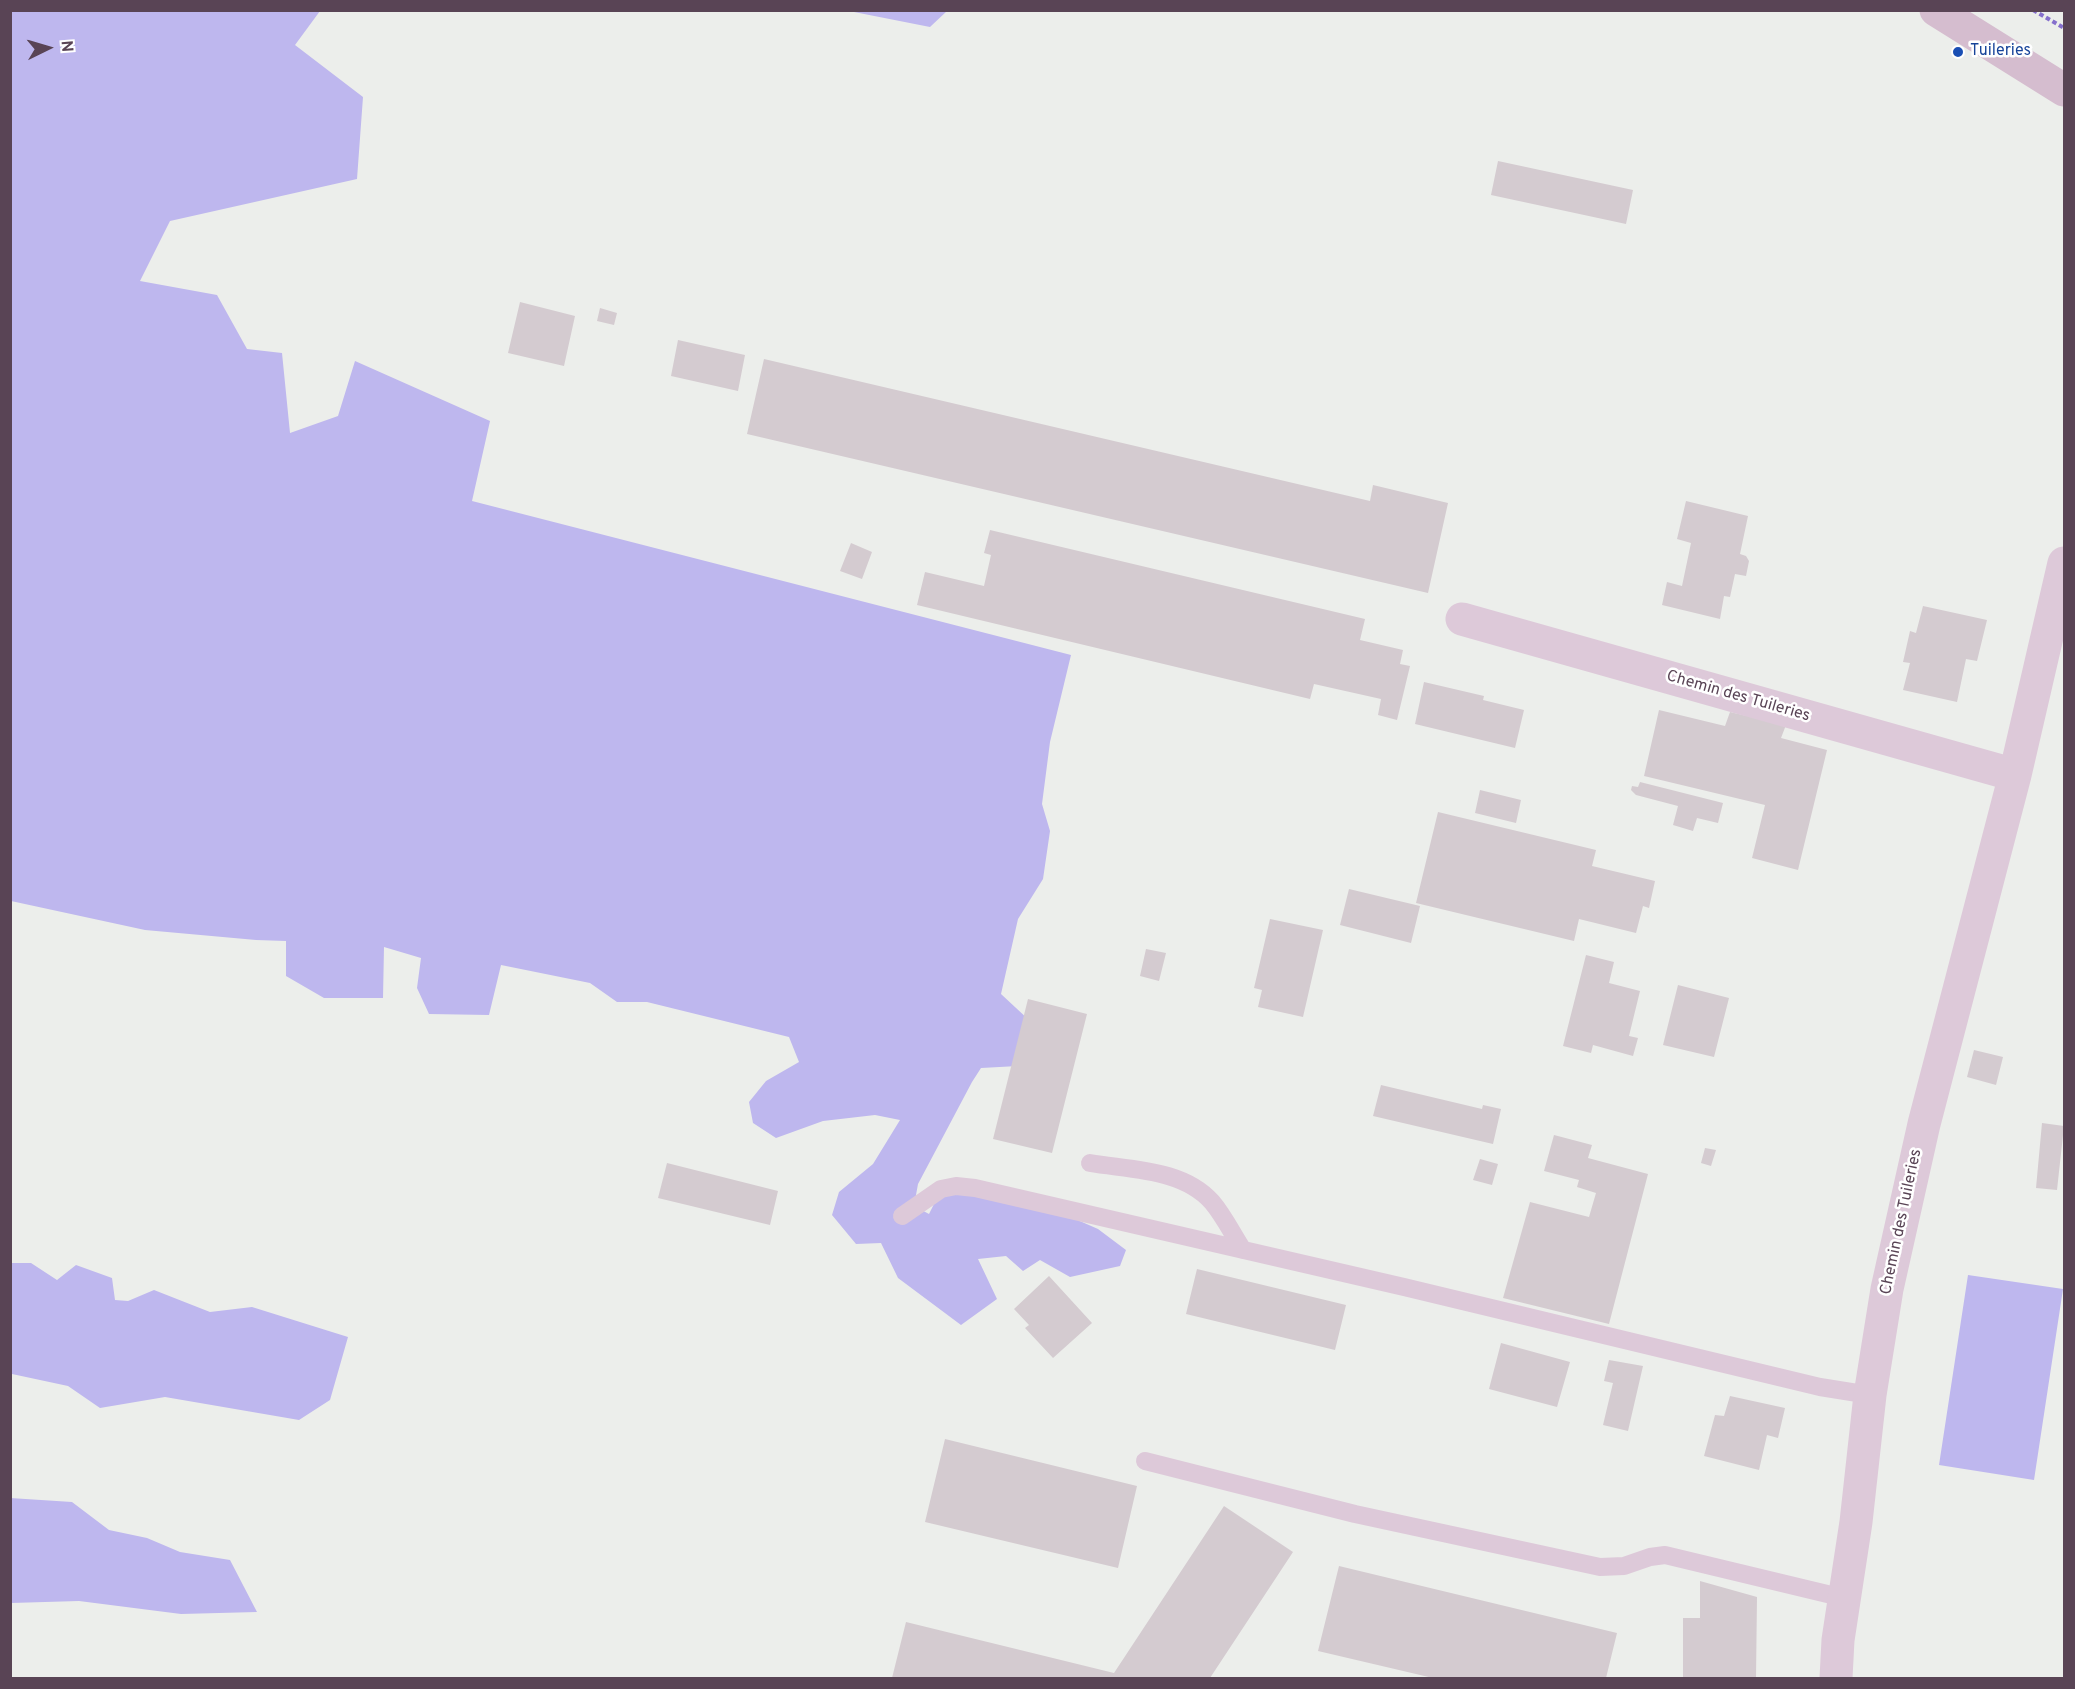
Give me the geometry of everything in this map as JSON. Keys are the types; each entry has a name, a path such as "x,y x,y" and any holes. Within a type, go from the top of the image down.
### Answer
{"main road":[{"path":"1936,10 2064,90"}],"street":[{"name":"Chemin des Tuileries","path":"1836,1678 1838,1640 1856,1522 1870,1395 1887,1289 1924,1124 2015,775 2064,563"},
{"name":"Chemin des Tuileries","path":"1462,619 2015,775"}],"lane":[{"path":"1090,1163 1185,1181 1212,1202 1243,1250"},
{"path":"902,1216 941,1189 956,1186 975,1188 1820,1387 1870,1395"},
{"path":"1145,1461 1355,1514 1600,1567 1624,1566 1650,1557 1665,1555 1844,1598"}],"path":[{"path":"2033,10 2064,28"}],"shaded area":[{"path":"947,10 930,27 849,11"},
{"path":"11,11 320,11 295,45 363,97 357,179 170,221 140,281 217,295 247,349 282,353 290,433 338,416 355,361 490,421 472,501 1071,655 1050,742 1042,804 1050,831 1043,879 1018,919 1001,994 1030,1021 1018,1066 981,1068 918,1184 914,1206 929,1214 944,1184 1034,1201 1098,1229 1126,1250 1120,1266 1070,1277 1040,1260 1023,1271 1006,1256 978,1259 997,1299 961,1325 898,1278 881,1243 856,1244 832,1215 839,1192 873,1164 900,1120 875,1115 823,1121 776,1138 753,1123 749,1102 766,1081 799,1062 789,1037 647,1002 617,1002 590,983 501,965 489,1015 429,1014 417,988 421,958 384,947 383,998 324,998 286,976 286,941 145,930 11,901"},
{"path":"11,1263 31,1263 57,1280 76,1265 112,1278 115,1300 128,1301 154,1290 210,1312 252,1307 348,1337 330,1400 299,1420 165,1397 100,1408 68,1386 12,1374 10,1370"},
{"path":"1968,1275 2063,1289 2034,1480 1939,1465"},
{"path":"10,1498 72,1502 109,1530 147,1538 180,1552 230,1560 257,1612 181,1614 79,1601 11,1603"}],"building":[{"path":"1498,161 1633,190 1626,224 1491,195"},
{"path":"520,302 575,316 564,366 508,353"},
{"path":"600,308 617,313 614,325 597,321"},
{"path":"678,340 745,355 738,391 671,376"},
{"path":"764,359 1370,501 1373,485 1448,503 1428,593 747,434"},
{"path":"1686,501 1748,516 1740,554 1746,556 1749,561 1746,576 1735,574 1730,597 1724,596 1720,619 1662,605 1667,582 1682,586 1691,543 1677,539"},
{"path":"990,530 1365,619 1360,640 1403,650 1400,664 1410,666 1397,720 1378,715 1381,699 1314,684 1310,699 917,605 925,572 984,586 991,555 984,553"},
{"path":"851,543 872,552 862,579 840,571"},
{"path":"1923,606 1987,620 1977,661 1966,659 1957,702 1903,690 1910,663 1903,662 1910,631 1916,633"},
{"path":"1424,682 1484,696 1483,700 1524,710 1515,748 1415,724"},
{"path":"1659,710 1725,726 1730,712 1786,725 1781,738 1827,750 1798,870 1752,858 1765,805 1644,776"},
{"path":"1640,782 1723,803 1718,823 1697,818 1693,831 1673,825 1678,806 1636,795 1631,790 1632,786 1638,787"},
{"path":"1480,790 1521,800 1516,823 1475,813"},
{"path":"1438,812 1596,850 1592,866 1655,881 1649,908 1643,906 1636,933 1579,919 1574,941 1416,903"},
{"path":"1349,889 1420,906 1411,943 1340,925"},
{"path":"1270,919 1323,930 1303,1017 1258,1007 1262,990 1254,988"},
{"path":"1146,949 1166,953 1159,981 1140,976"},
{"path":"1586,955 1614,962 1609,983 1640,991 1629,1036 1638,1038 1633,1056 1593,1045 1591,1053 1563,1046"},
{"path":"1678,985 1729,998 1714,1057 1663,1045"},
{"path":"1028,999 1087,1014 1052,1153 993,1139"},
{"path":"1974,1050 2003,1057 1996,1085 1967,1077"},
{"path":"1381,1085 1482,1109 1483,1105 1501,1109 1493,1144 1373,1116"},
{"path":"2042,1123 2064,1126 2057,1190 2036,1188"},
{"path":"1554,1135 1592,1145 1588,1158 1648,1174 1609,1324 1503,1298 1530,1202 1589,1217 1596,1193 1577,1187 1579,1180 1544,1171"},
{"path":"1705,1148 1716,1150 1711,1166 1701,1163"},
{"path":"1480,1159 1498,1164 1492,1185 1473,1180"},
{"path":"667,1163 778,1191 770,1225 658,1198"},
{"path":"1197,1269 1346,1305 1335,1350 1186,1314"},
{"path":"1049,1276 1092,1323 1053,1358 1025,1328 1029,1325 1014,1309"},
{"path":"1501,1343 1570,1362 1557,1407 1489,1389"},
{"path":"1609,1360 1643,1366 1628,1431 1603,1425 1613,1383 1604,1381"},
{"path":"1730,1396 1785,1408 1778,1438 1767,1435 1759,1470 1704,1456 1715,1415 1724,1416"},
{"path":"945,1439 1137,1486 1118,1568 925,1522"},
{"path":"1224,1506 1293,1552 1210,1678 892,1678 906,1622 1114,1673"},
{"path":"1339,1566 1617,1633 1606,1678 1433,1678 1318,1651"},
{"path":"1700,1581 1757,1597 1756,1678 1683,1678 1683,1618 1700,1618"}],"place":[{"name":"Tuileries","path":"1958,52"}]}
